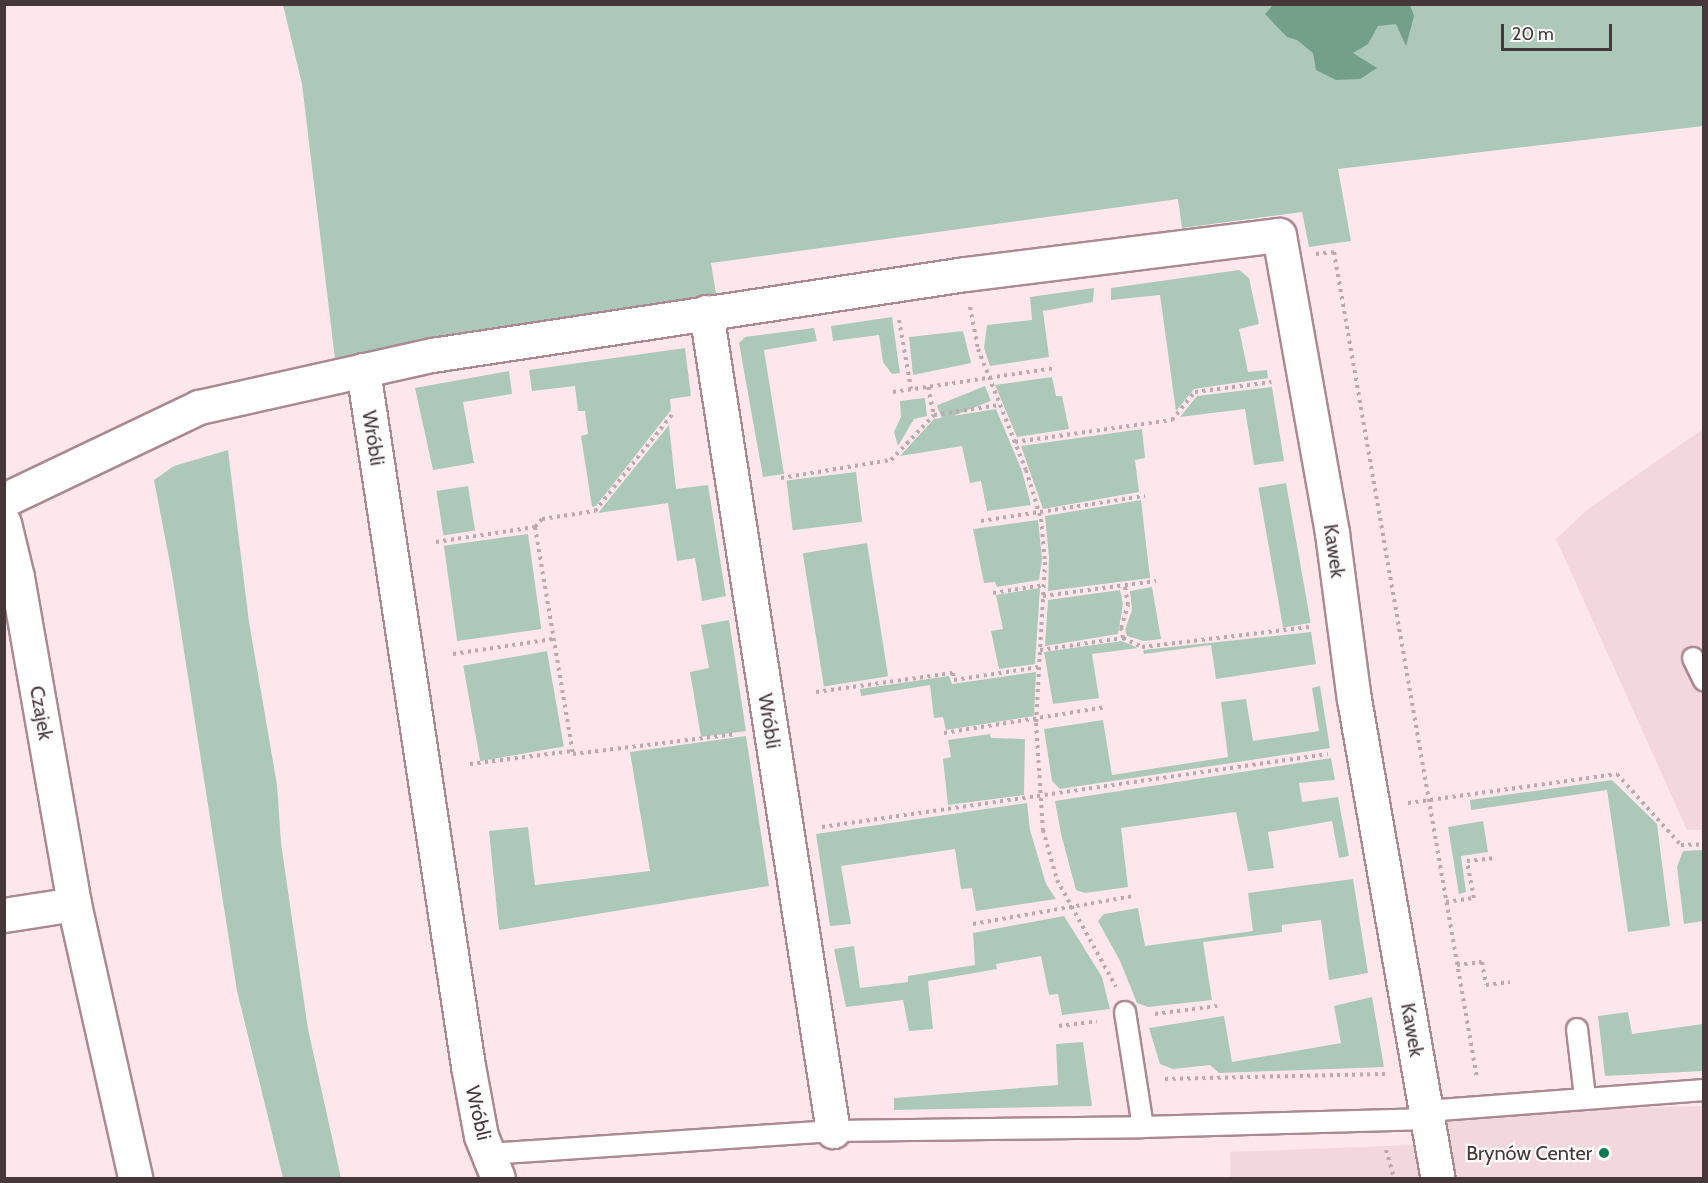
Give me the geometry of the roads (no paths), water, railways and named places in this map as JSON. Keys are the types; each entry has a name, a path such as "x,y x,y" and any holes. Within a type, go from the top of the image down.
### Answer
{"street":[{"name":"Kawek","path":"706,312 967,287 1279,235 1332,533 1354,699 1372,808 1438,1179"},
{"path":"4,500 199,407 432,355 706,312"},
{"name":"Wróbli","path":"706,312 833,1131"},
{"name":"Wróbli","path":"363,370 468,1066 481,1136 493,1166"},
{"name":"Czajek","path":"4,523 17,577 74,904 135,1179"},
{"path":"4,915 74,904"}],"lane":[{"path":"1693,658 1704,681"},
{"path":"1125,1012 1143,1127"},
{"path":"1577,1029 1585,1098"},
{"path":"493,1166 833,1131 1143,1127 1427,1115 1482,1106 1704,1089"}],"place":[{"name":"Brynów Center","path":"1604,1153"}]}
